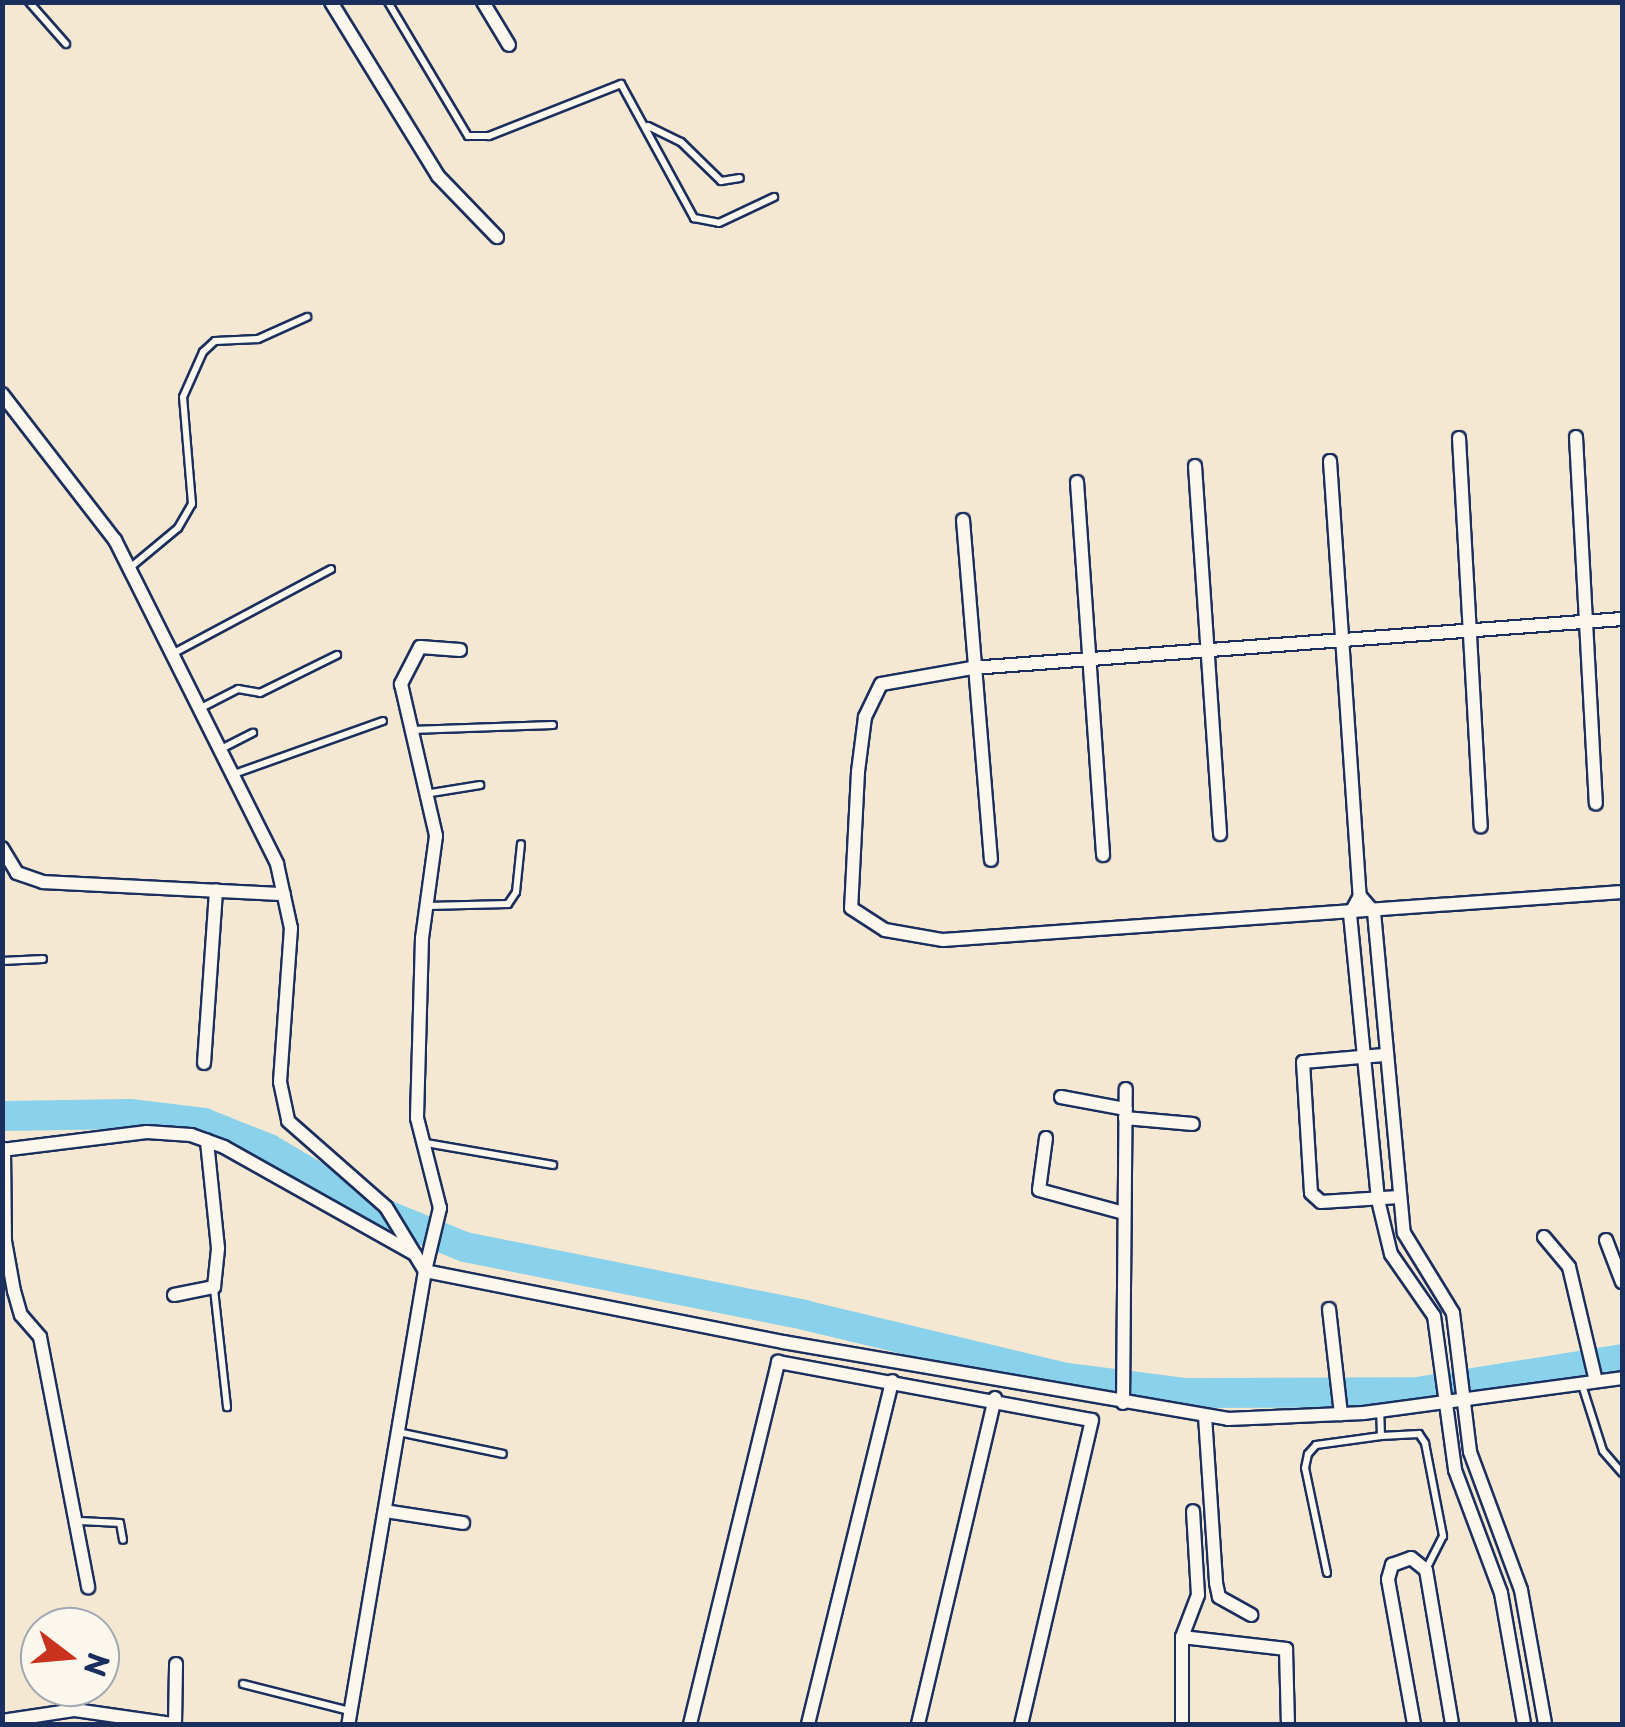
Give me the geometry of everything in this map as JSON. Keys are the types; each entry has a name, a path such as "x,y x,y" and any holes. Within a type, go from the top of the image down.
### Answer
{"street":[{"path":"331,2 438,176 497,237"},
{"path":"483,2 509,45"},
{"path":"2,394 69,474 130,568 265,836 284,894 290,928 280,1103 303,1137 386,1206 425,1271 1205,1416 1341,1414 1590,1377 1622,1378"},
{"path":"1576,437 1596,804"},
{"path":"1460,438 1481,826"},
{"path":"1330,461 1360,896 1350,914 1378,1200 1391,1254 1434,1316 1442,1399 1464,1504 1500,1593 1524,1724"},
{"path":"1195,466 1220,834"},
{"path":"1077,482 1103,855"},
{"path":"963,520 972,668 991,860"},
{"path":"1622,619 972,668 908,678 874,691 858,772 851,908 866,922 943,940 1622,892"},
{"path":"350,1718 439,1190 417,1118 427,906 436,836 431,793 400,684 410,658 424,646 460,650"},
{"path":"2,848 28,878 284,894"},
{"path":"204,1063 216,890"},
{"path":"1360,896 1374,912 1399,1197 1410,1246 1453,1313 1478,1482 1521,1590 1545,1724"},
{"path":"1384,1055 1303,1062 1311,1193 1321,1202 1399,1197"},
{"path":"1123,1399 1126,1089"},
{"path":"1060,1097 1192,1124"},
{"path":"88,1588 80,1522 40,1337 21,1315 14,1291 6,1241 4,1149 169,1130 207,1141 411,1248"},
{"path":"1046,1138 1039,1190 1124,1213"},
{"path":"174,1295 214,1287 218,1237 207,1141"},
{"path":"1544,1237 1569,1266 1590,1353 1590,1377"},
{"path":"1606,1240 1622,1282"},
{"path":"1329,1309 1341,1414"},
{"path":"690,1724 778,1362 995,1398 1092,1420 1021,1724"},
{"path":"808,1724 892,1381"},
{"path":"918,1724 995,1398"},
{"path":"1205,1416 1219,1597 1251,1615"},
{"path":"384,1511 463,1523"},
{"path":"1182,1724 1182,1636 1198,1595 1193,1512"},
{"path":"1414,1724 1388,1571 1410,1558 1426,1570 1452,1724"},
{"path":"1182,1636 1286,1649 1288,1724"},
{"path":"2,1722 101,1711 174,1724 176,1664"}],"lane":[{"path":"29,2 66,44"},
{"path":"388,2 468,136 489,136 612,84 628,88 694,218 719,223 774,197"},
{"path":"647,125 681,142 722,181 740,178"},
{"path":"130,568 178,528 192,504 183,397 203,352 215,342 258,340 307,317"},
{"path":"172,654 331,569"},
{"path":"200,708 238,689 260,694 337,655"},
{"path":"234,774 383,721"},
{"path":"410,730 553,724"},
{"path":"220,749 253,733"},
{"path":"431,793 480,784"},
{"path":"427,906 508,904 516,892 521,844"},
{"path":"2,961 43,958"},
{"path":"424,1142 553,1164"},
{"path":"214,1287 226,1407"},
{"path":"1590,1377 1602,1451 1622,1472"},
{"path":"1380,1410 1381,1436"},
{"path":"398,1432 503,1454"},
{"path":"1327,1573 1304,1468 1308,1454 1316,1445 1419,1434 1425,1443 1443,1536 1426,1570"},
{"path":"80,1522 120,1524 124,1540"},
{"path":"242,1684 350,1718"}],"waterway":[{"path":"2,1116 130,1114 204,1123 269,1149 367,1207 465,1247 804,1315 1067,1378 1186,1393 1417,1392 1622,1359"}]}
